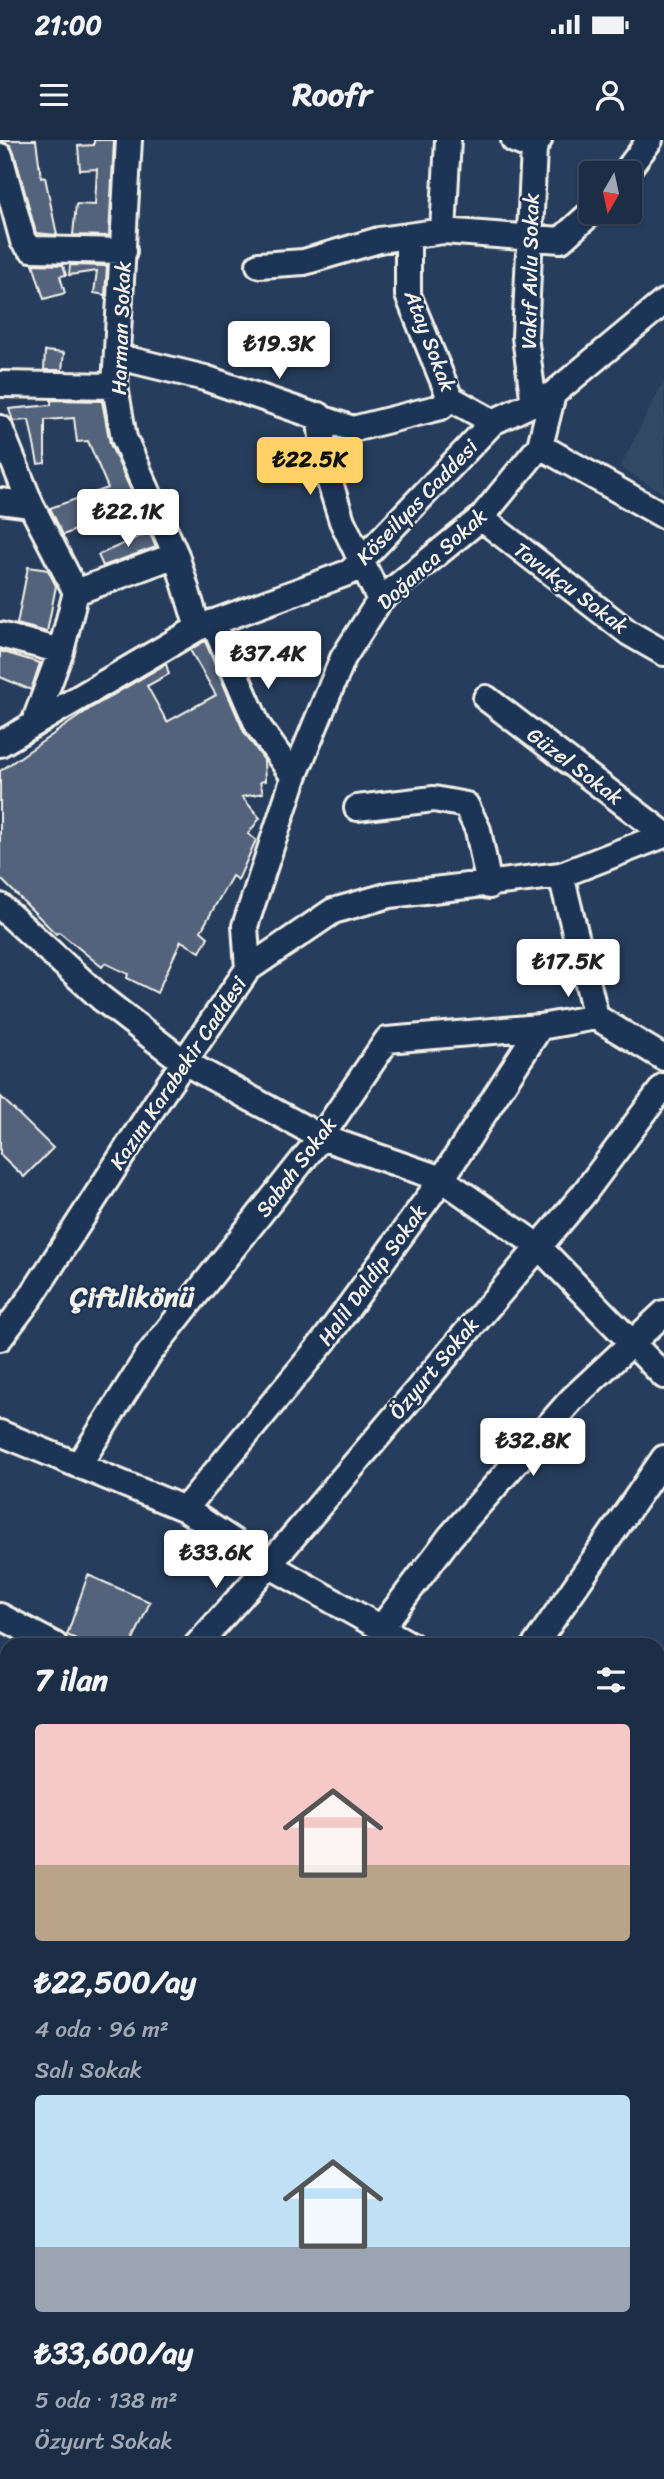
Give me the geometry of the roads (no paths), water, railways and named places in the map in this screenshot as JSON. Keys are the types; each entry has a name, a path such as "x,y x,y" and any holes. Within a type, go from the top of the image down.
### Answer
{"street":[{"name":"Harman Sokak","path":"129,140 119,357 115,386 124,438 206,625 258,726 294,777"},
{"path":"443,231 448,140"},
{"path":"634,161 650,140"},
{"name":"Vakıf Avlu Sokak","path":"529,143 526,337 544,399"},
{"path":"0,156 23,242 31,249 124,251"},
{"path":"259,265 304,262 379,240 443,231 528,240 561,240 579,224"},
{"name":"Atay Sokak","path":"408,236 408,295 450,398 493,422"},
{"name":"Köseilyas Caddesi","path":"0,744 206,625 350,572 493,422 544,399 664,302"},
{"path":"119,357 205,378 262,400 319,415 353,429 441,407 450,398"},
{"path":"0,384 115,386"},
{"name":"Doğanca Sokak","path":"248,969 245,926 294,777 343,658 380,600 481,518 540,446 544,399"},
{"path":"319,415 327,473 342,521 380,600"},
{"path":"0,428 31,505 76,592 61,651 34,723"},
{"path":"540,446 664,516"},
{"path":"0,501 31,505"},
{"name":"Tavukçu Sokak","path":"481,518 629,633 664,653"},
{"path":"76,592 176,555"},
{"path":"0,635 61,651"},
{"name":"Güzel Sokak","path":"486,698 664,835"},
{"path":"357,808 434,799 466,805 478,830 489,886"},
{"name":"Kazım Karabekir Caddesi","path":"0,1338 31,1297 248,969 333,911 390,895 489,886 561,875 664,835"},
{"path":"561,875 596,1017 664,1058"},
{"path":"0,906 100,998 184,1062 321,1137 442,1179 538,1247 664,1376"},
{"name":"Sabah Sokak","path":"80,1463 149,1354 321,1137 387,1040 540,1027 596,1017"},
{"name":"Halil Daldip Sokak","path":"185,1509 324,1341 442,1179 540,1027"},
{"name":"Özyurt Sokak","path":"203,1638 269,1565 582,1196 664,1086"},
{"path":"382,1628 450,1537 555,1419 664,1313"},
{"path":"0,1433 80,1463 185,1509 269,1565 398,1638"},
{"path":"540,1638 664,1458"},
{"path":"0,1616 42,1638"}],"district":[{"name":"Çiftlikönü","path":"132,1296"}]}
